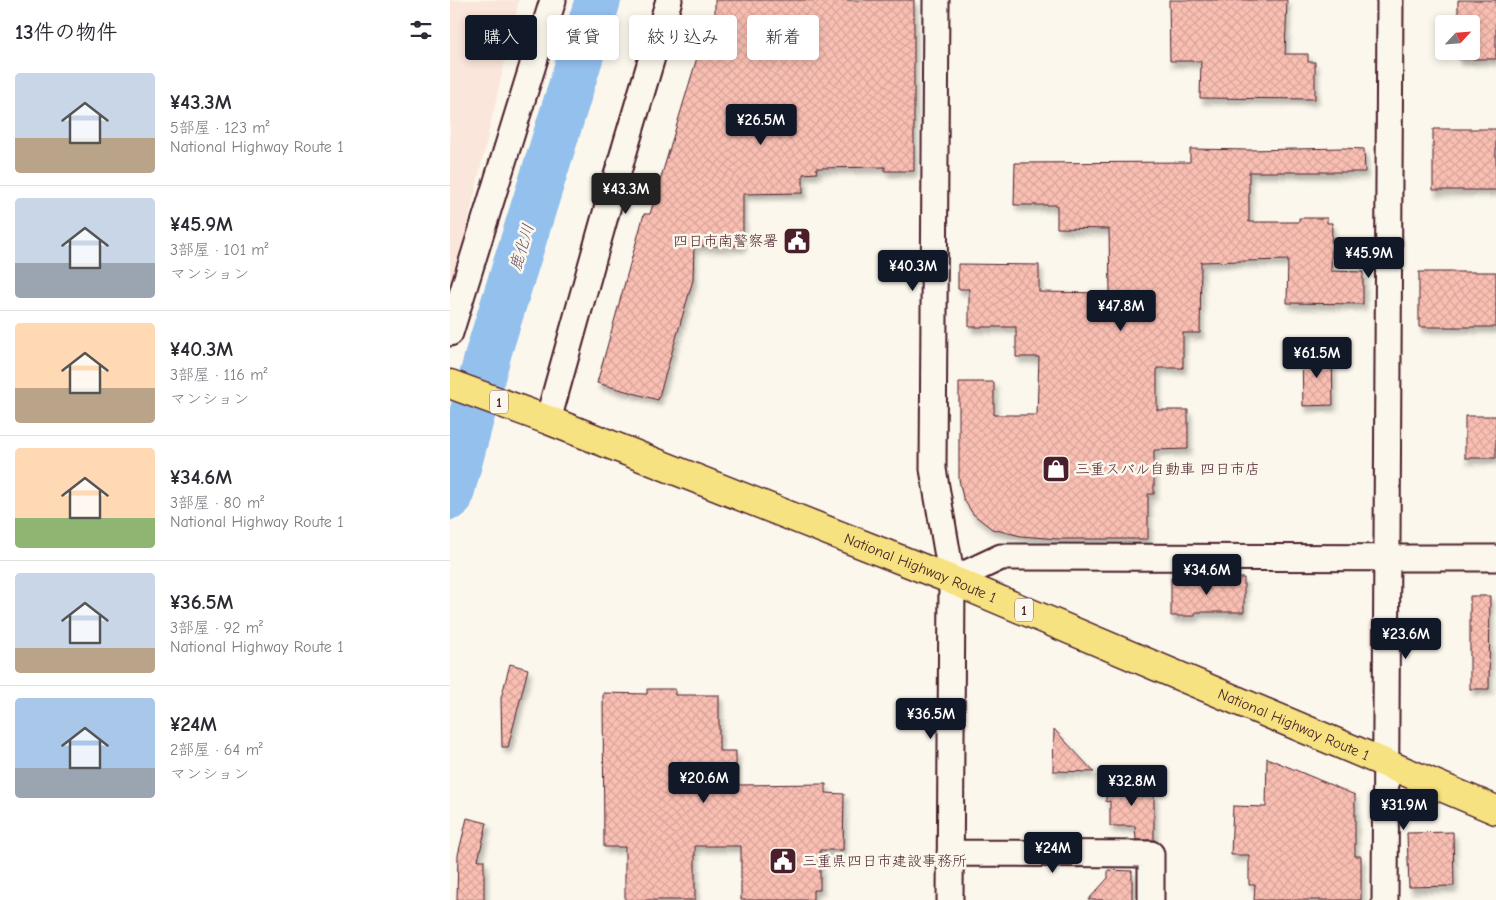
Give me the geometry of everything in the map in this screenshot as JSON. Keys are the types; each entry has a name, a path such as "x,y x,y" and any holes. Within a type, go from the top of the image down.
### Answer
{"highway":[{"name":"National Highway Route 1","path":"450,384 548,420 952,580 1496,810"}],"street":[{"path":"534,0 542,38"},
{"path":"450,333 542,38 552,0"},
{"path":"548,420 608,202 669,0"},
{"path":"936,0 933,469 952,580 950,900"},
{"path":"1385,900 1384,763 1390,0"},
{"path":"952,580 1001,557 1496,558"},
{"path":"950,853 1152,854 1151,900"}],"shaded area":[{"path":"450,0 519,0 516,15 465,15 465,60 505,60 450,301"}],"building":[{"path":"715,0 914,0 914,171 885,171 885,167 816,168 817,173 803,174 803,193 743,194 743,246 694,246 693,280 658,400 597,383 644,214 650,214 696,60 737,60 737,15 715,15"},
{"path":"1169,0 1287,0 1285,54 1308,54 1308,62 1315,62 1315,99 1200,98 1201,61 1170,61"},
{"path":"1458,0 1496,0 1496,59 1480,59 1480,15 1458,15"},
{"path":"1433,129 1496,129 1496,190 1433,190"},
{"path":"1190,149 1364,149 1365,172 1249,172 1249,222 1299,222 1299,218 1327,218 1327,223 1332,223 1331,271 1363,272 1363,304 1287,303 1288,260 1201,262 1200,333 1183,333 1183,368 1157,368 1157,410 1188,410 1188,449 1154,450 1154,494 1148,494 1148,539 1058,539 1021,536 992,529 973,514 963,498 959,479 959,382 994,382 994,415 1037,415 1039,357 1016,357 1016,327 969,327 969,289 958,289 958,264 1039,265 1039,292 1110,293 1109,229 1057,228 1057,205 1014,205 1015,163 1190,162"},
{"path":"1419,272 1496,272 1496,327 1419,327"},
{"path":"1302,353 1332,353 1333,405 1303,406"},
{"path":"1465,416 1496,416 1496,458 1465,458"},
{"path":"1171,578 1244,578 1244,612 1195,612 1195,616 1171,616"},
{"path":"1470,596 1490,596 1489,689 1470,689"},
{"path":"510,664 528,669 508,747 502,747 501,698"},
{"path":"647,689 675,689 675,695 719,695 719,751 736,751 736,785 826,784 826,793 844,794 843,850 820,850 820,890 813,890 813,900 741,900 741,846 695,846 695,900 625,900 625,847 604,847 603,693 647,694"},
{"path":"1054,729 1094,772 1053,771"},
{"path":"1267,758 1355,795 1355,856 1361,856 1361,900 1254,900 1255,885 1249,885 1249,855 1231,855 1233,806 1266,807"},
{"path":"1106,782 1148,782 1148,793 1154,793 1154,840 1136,840 1135,826 1110,826 1110,801 1106,802"},
{"path":"467,818 487,823 478,860 484,860 484,900 457,900 458,855"},
{"path":"1453,832 1454,886 1409,887 1407,833"},
{"path":"1108,870 1132,871 1132,900 1088,900 1108,878"}],"waterway":[{"name":"鹿化川","path":"450,497 489,351 598,0"}],"place":[{"name":"四日市南警察署","path":"797,241"},
{"name":"三重スバル自動車 四日市店","path":"1056,469"},
{"name":"三重県四日市建設事務所","path":"783,861"}]}
